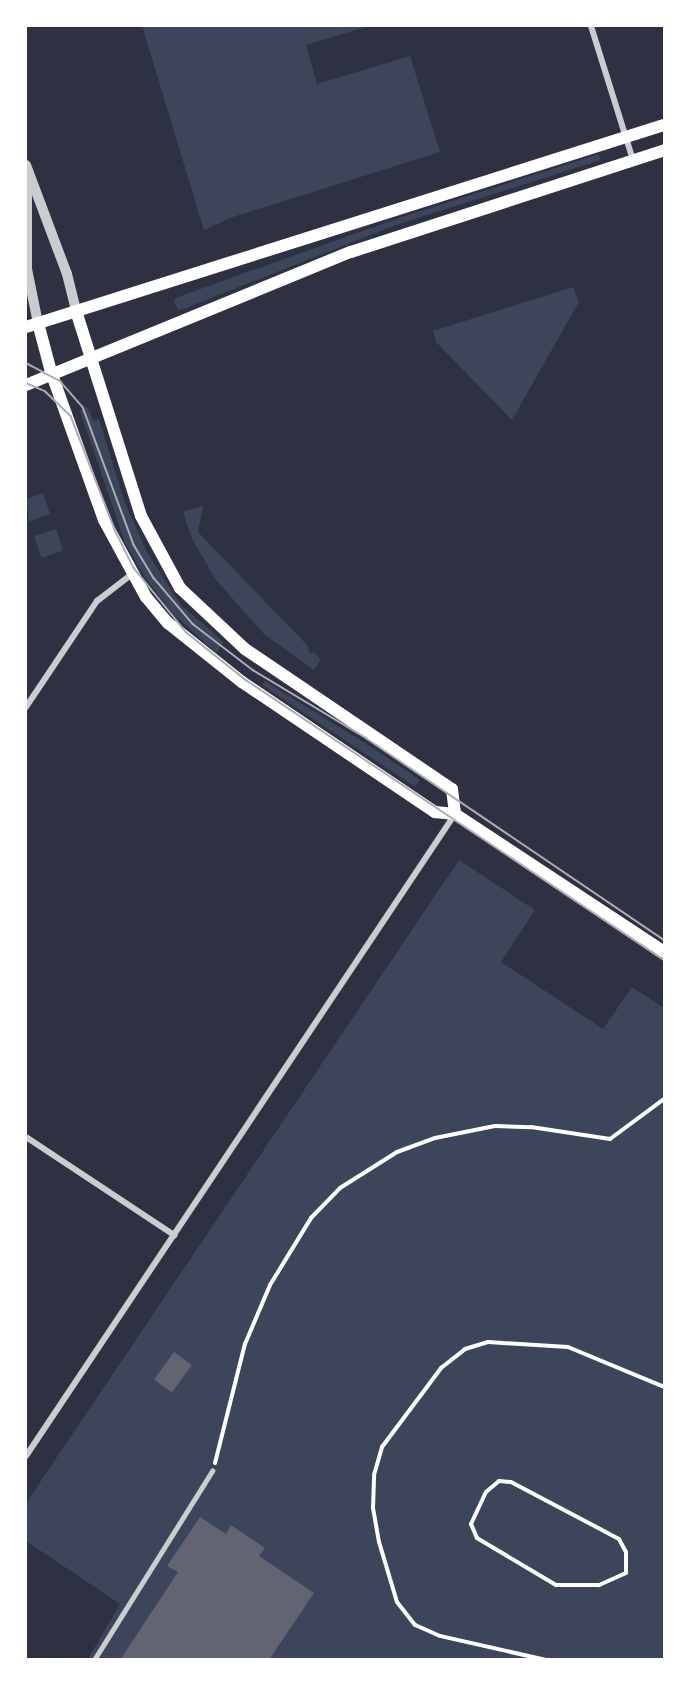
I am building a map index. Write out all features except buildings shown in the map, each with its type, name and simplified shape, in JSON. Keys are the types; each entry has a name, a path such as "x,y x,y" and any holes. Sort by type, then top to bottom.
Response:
{"main road":[{"path":"26,327 664,125"},
{"path":"26,385 51,372 390,238 664,150"},
{"path":"76,311 141,516 157,551 188,599 245,649 452,789 455,814"},
{"path":"38,323 51,372 104,520 132,574 168,623 242,682 435,812 455,814 664,952"}],"street":[{"path":"591,26 633,160"},
{"path":"26,169 67,274 76,311"},
{"path":"26,169 27,269 38,323"},
{"path":"26,707 97,601 132,574"},
{"path":"26,1456 455,814"},
{"path":"26,1137 174,1235"}],"lane":[{"path":"94,1659 212,1471"}],"path":[{"path":"219,1447 245,1344 270,1285 311,1218 340,1188 397,1152 435,1138 495,1126 531,1127 610,1139 664,1099"},
{"path":"546,1659 440,1636 415,1624 409,1617 398,1602 386,1573 373,1508 374,1475 382,1447 441,1368 465,1349 488,1342 568,1347 664,1387"},
{"path":"511,1482 619,1539 629,1562 626,1573 599,1585 556,1586 501,1554 473,1535 471,1524 492,1484 511,1482"}],"shaded area":[{"path":"142,26 369,26 306,45 317,84 410,56 440,152 230,218 204,230"},
{"path":"599,154 601,160 396,225 178,311 174,300 399,218"},
{"path":"573,287 579,302 512,420 436,342 433,331"},
{"path":"87,407 94,421 99,419 125,503 147,552 181,605 224,642 216,653 172,613 144,576 125,543 80,411"},
{"path":"43,493 50,514 29,522 26,499"},
{"path":"203,506 198,532 308,646 310,654 313,652 321,659 314,670 264,634 216,580 192,539 183,512"},
{"path":"56,529 63,551 41,558 34,536"},
{"path":"265,681 420,780 415,787 262,685"},
{"path":"459,860 535,910 501,962 603,1029 632,987 664,1008 664,1659 88,1659 120,1604 26,1541 26,1503"}],"tram line":[{"path":"26,363 61,382 83,407 134,545 154,578 193,624 253,670 366,738 664,940"},
{"path":"26,383 45,391 71,416 116,532 134,568 186,632 246,680 664,960"}]}
